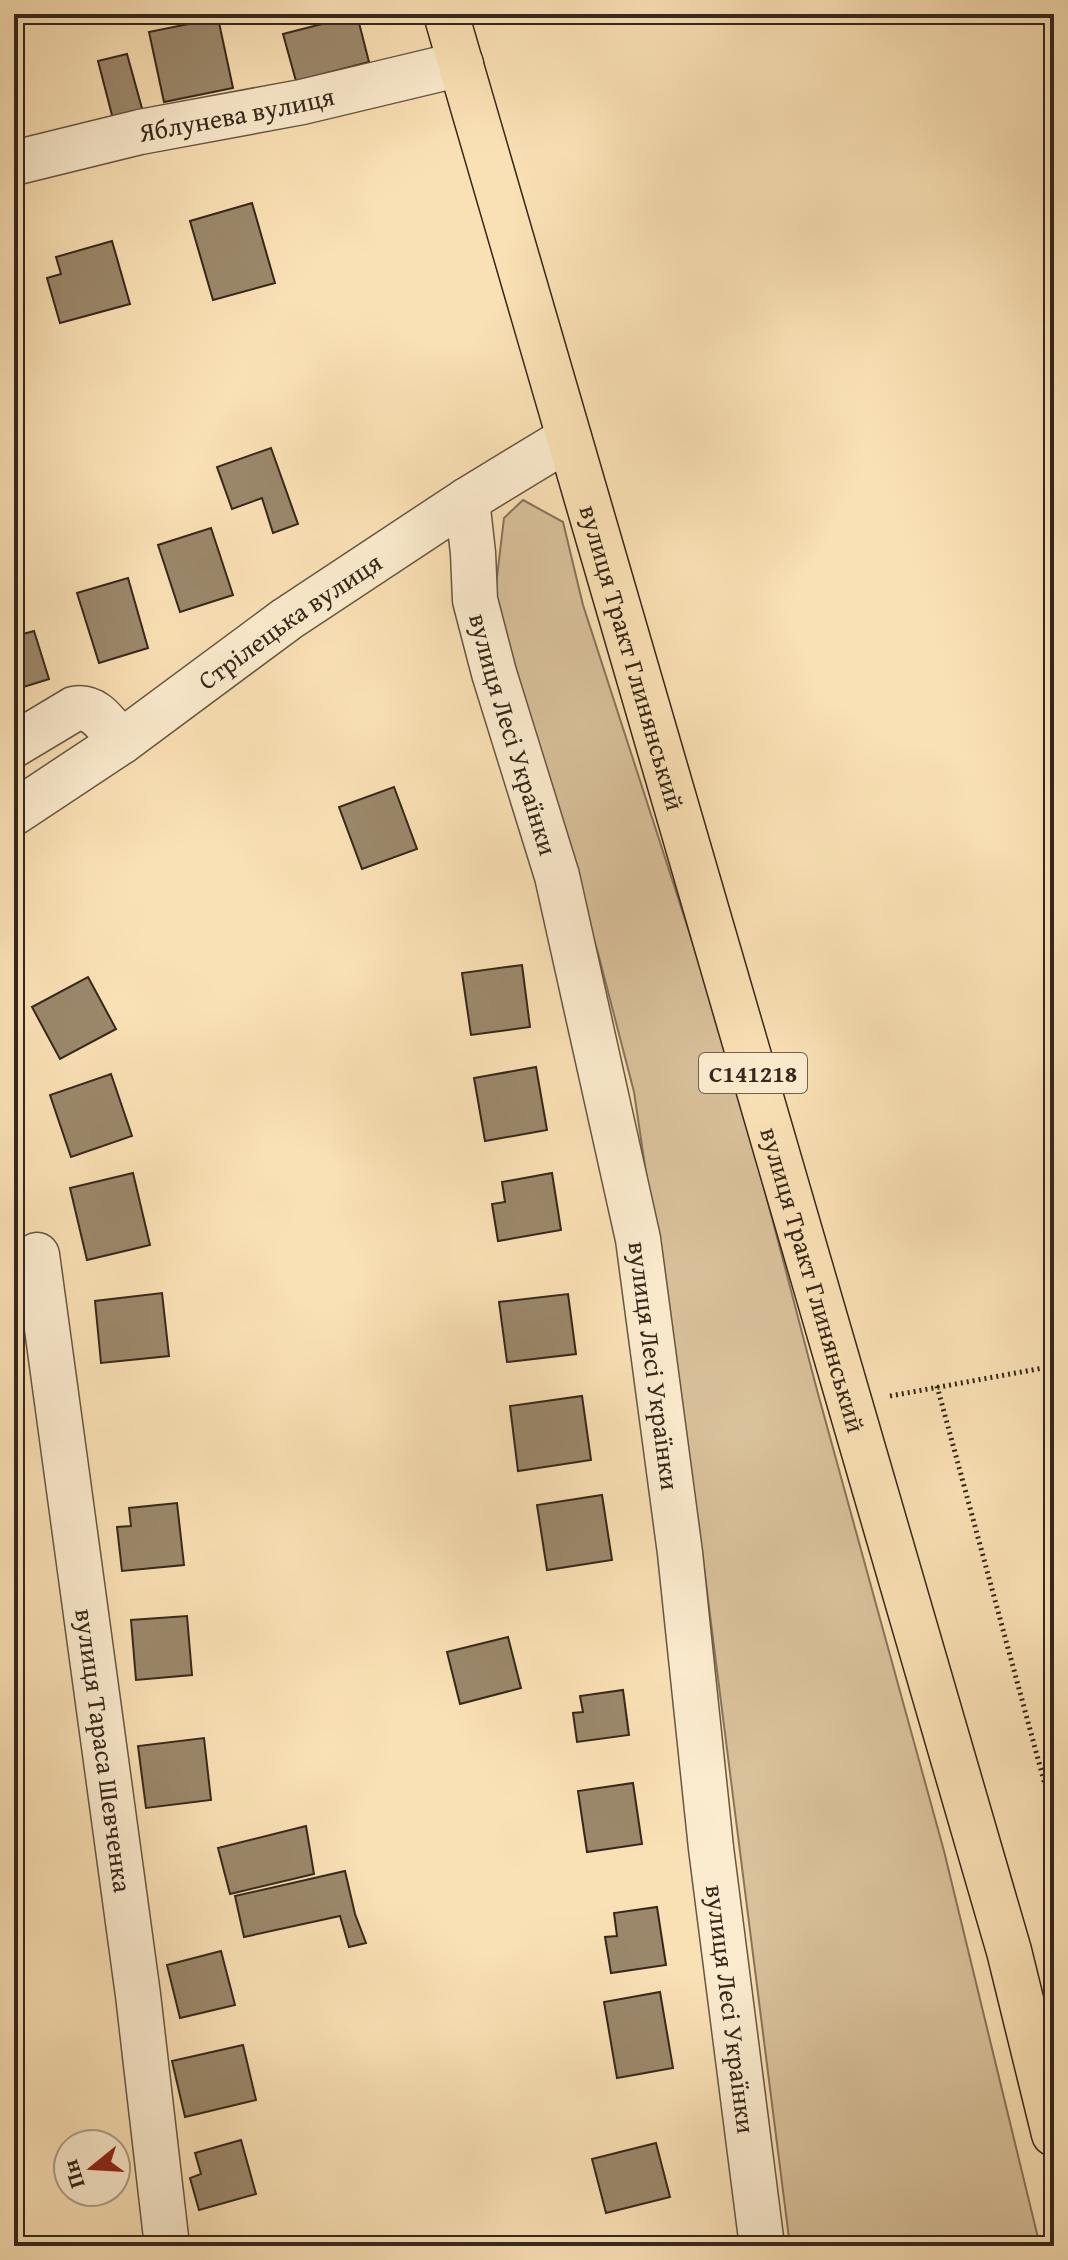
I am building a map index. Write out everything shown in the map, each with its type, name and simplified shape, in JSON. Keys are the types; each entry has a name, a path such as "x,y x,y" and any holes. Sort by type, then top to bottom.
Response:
{"main road":[{"name":"вулиця Тракт Глинянський","path":"446,14 1009,1951 1054,2134"}],"street":[{"name":"Яблунева вулиця","path":"14,163 140,132 302,102 461,64"},
{"name":"Стрілецька вулиця","path":"14,813 121,742 287,619 467,500 569,438"},
{"name":"вулиця Лесі Українки","path":"467,500 475,600 494,673 557,876 638,1239 680,1553 711,1848 762,2246"},
{"path":"14,745 82,707 90,708 99,716 121,742"},
{"name":"вулиця Тараса Шевченка","path":"37,1255 138,1995 167,2246"}],"path":[{"path":"849,1404 1054,1366"},
{"path":"937,1386 1054,1818"}],"shaded area":[{"path":"523,500 563,522 583,605 731,1061 817,1390 944,1851 1040,2246 790,2246 702,1552 634,1092 598,953 556,813 509,676 495,594 504,518"}],"building":[{"path":"357,15 369,62 296,81 283,34"},
{"path":"218,18 233,88 164,102 149,32"},
{"path":"127,54 143,112 113,119 98,61"},
{"path":"252,203 275,283 213,300 190,221"},
{"path":"112,241 130,304 60,323 47,278 61,274 56,257"},
{"path":"271,448 298,524 273,533 262,498 232,509 217,467"},
{"path":"211,528 233,595 180,612 158,545"},
{"path":"128,578 148,648 99,663 77,593"},
{"path":"18,616 23,634 34,631 49,679 14,690 14,618"},
{"path":"394,787 417,849 362,869 339,807"},
{"path":"522,965 530,1027 471,1035 462,973"},
{"path":"88,977 116,1029 60,1059 32,1007"},
{"path":"536,1067 547,1130 485,1141 474,1078"},
{"path":"111,1074 132,1136 71,1157 50,1095"},
{"path":"133,1173 150,1245 87,1260 70,1188"},
{"path":"552,1173 561,1230 498,1241 492,1204 505,1202 502,1182"},
{"path":"162,1293 169,1356 101,1363 95,1301"},
{"path":"568,1294 576,1354 507,1362 499,1302"},
{"path":"582,1396 591,1460 518,1471 510,1406"},
{"path":"602,1495 612,1560 547,1570 537,1505"},
{"path":"177,1503 184,1565 122,1571 117,1527 131,1526 129,1508"},
{"path":"187,1616 192,1675 136,1680 131,1620"},
{"path":"508,1637 521,1688 460,1704 447,1652"},
{"path":"623,1690 629,1735 577,1742 573,1713 583,1712 580,1696"},
{"path":"204,1738 211,1800 146,1808 138,1746"},
{"path":"633,1783 642,1844 587,1852 578,1791"},
{"path":"306,1826 314,1874 230,1894 218,1848"},
{"path":"345,1871 355,1914 366,1943 349,1947 340,1916 244,1937 235,1896"},
{"path":"657,1907 666,1965 611,1973 605,1937 617,1936 614,1913"},
{"path":"221,1951 235,2005 180,2018 167,1965"},
{"path":"660,1992 673,2068 617,2078 604,2002"},
{"path":"243,2045 256,2100 185,2117 172,2061"},
{"path":"241,2140 256,2194 199,2210 190,2178 201,2174 195,2153"},
{"path":"656,2143 670,2197 606,2213 592,2159"}]}
